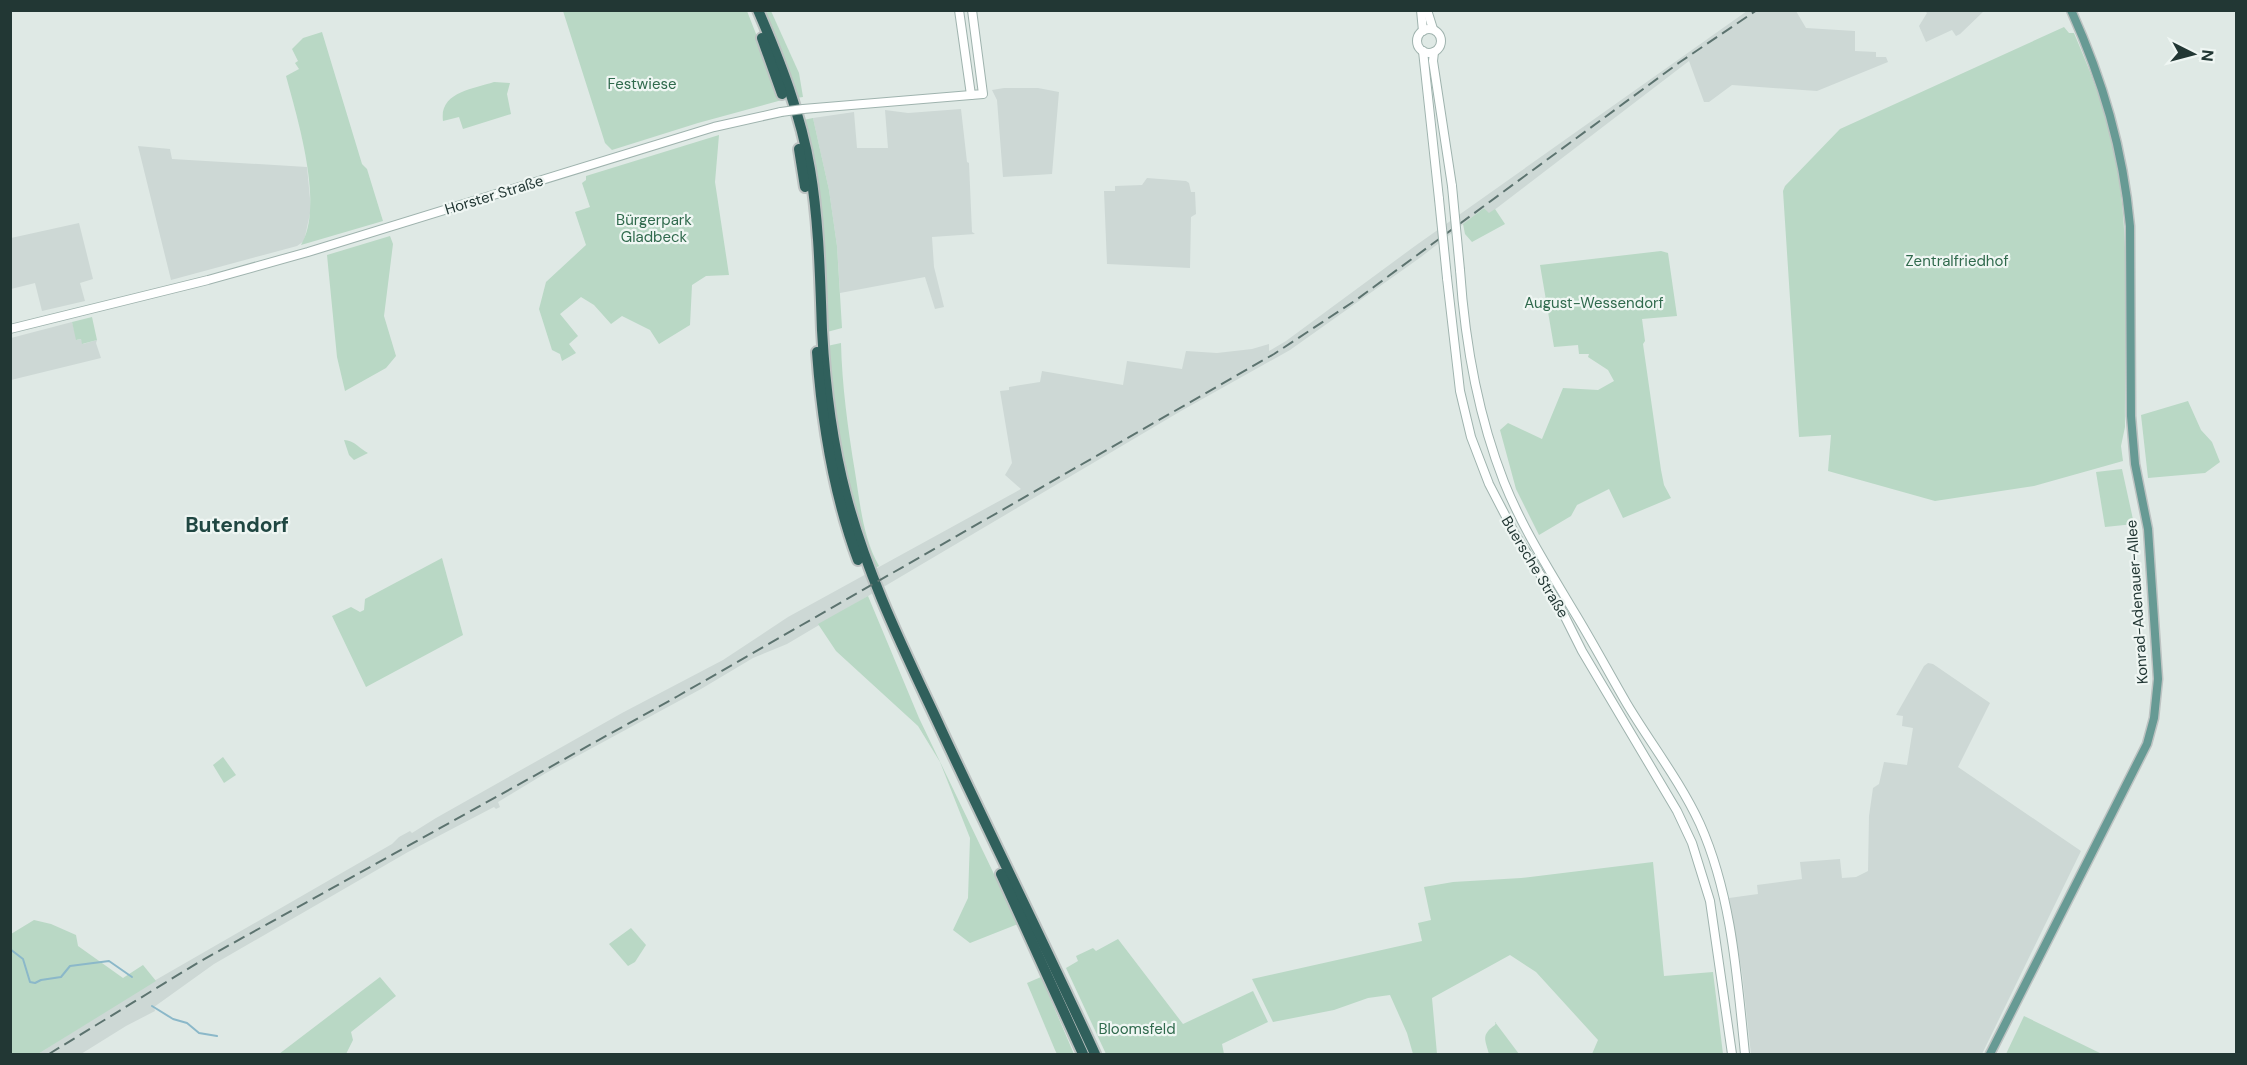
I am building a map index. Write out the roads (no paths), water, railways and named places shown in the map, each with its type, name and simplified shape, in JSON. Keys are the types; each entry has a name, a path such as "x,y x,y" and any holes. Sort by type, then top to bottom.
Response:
{"highway":[{"path":"750,10 774,69 798,148 808,208 818,375 826,436 838,496 851,537 866,579 899,656 1083,1054"},
{"path":"758,10 781,68 808,160 816,220 822,332 829,405 846,495 864,554 909,662 1095,1054"}],"main road":[{"path":"959,10 971,96"},
{"name":"Horster Straße","path":"10,329 246,270 714,127 803,109 983,94 972,10"},
{"path":"1421,10 1423,31 1418,42 1423,51 1434,52 1441,42 1439,33 1433,29 1427,10"},
{"name":"Konrad-Adenauer-Allee","path":"1990,1054 2147,744 2154,718 2158,679 2148,530 2135,464 2131,416 2130,226 2127,198 2120,152 2107,102 2071,10"},
{"path":"1423,31 1433,29"},
{"name":"Buersche Straße","path":"1423,51 1460,391 1471,437 1489,484 1515,534 1558,603 1582,651 1677,811 1692,843 1710,901 1732,1054"},
{"name":"Buersche Straße","path":"1434,52 1433,61 1452,186 1466,336 1475,390 1493,450 1513,503 1535,547 1646,735 1676,779 1700,825 1714,861 1728,923 1745,1054"}],"waterway":[{"path":"10,949 23,959 30,982 61,977 70,966 109,961 132,977"},
{"path":"152,1006 173,1019 187,1023 199,1033 217,1036"}],"railway":[{"path":"49,1054 199,962 678,696 1274,354 1356,300 1680,62 1757,10"}],"district":[{"name":"Butendorf","path":"237,525"}],"park label":[{"name":"Festwiese","path":"642,84"},
{"name":"Bürgerpark Gladbeck","path":"654,228"},
{"name":"Zentralfriedhof","path":"1957,261"},
{"name":"August-Wessendorf","path":"1594,303"},
{"name":"Bloomsfeld","path":"1137,1029"}]}
